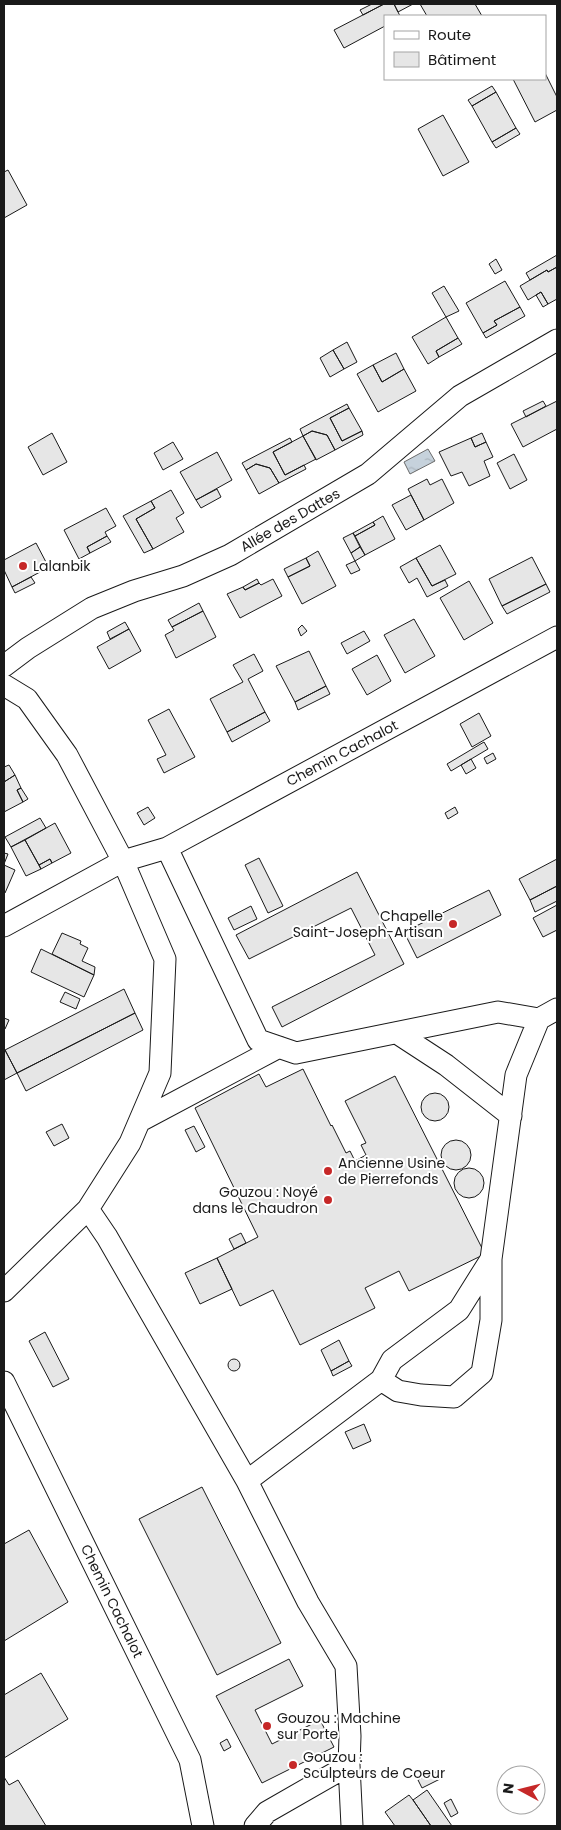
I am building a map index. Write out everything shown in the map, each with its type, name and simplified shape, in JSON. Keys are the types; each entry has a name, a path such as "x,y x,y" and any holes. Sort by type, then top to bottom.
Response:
{"street":[{"name":"Allée des Dattes","path":"4,666 28,648 92,608 134,591 183,576 230,556 368,474 460,396 557,340"},
{"name":"Chemin Cachalot","path":"4,926 123,862 168,848 557,637"},
{"path":"4,685 27,699 67,755 123,862 165,960 160,1073 130,1143 88,1209 4,1291"},
{"path":"168,848 258,1040 296,1054 498,1012 548,1014 516,1075 491,1259 491,1320 482,1373 454,1397 421,1395 398,1391 381,1380"},
{"path":"397,1033 446,1065 510,1116"},
{"path":"140,1121 279,1047"},
{"path":"88,1209 107,1237 247,1481 308,1602 346,1666 352,1826"},
{"path":"247,1481 381,1380 392,1360 460,1310 491,1259"},
{"name":"Chemin Cachalot","path":"4,1382 190,1760 203,1826"},
{"path":"255,1826 266,1812 349,1765"}],"water":[{"path":"428,449 435,461 410,474 404,462"}],"building":[{"path":"372,4 384,4 363,15 360,10"},
{"path":"384,4 394,4 400,15 384,15 384,27 344,48 334,30"},
{"path":"394,4 413,4 398,12"},
{"path":"420,4 475,4 481,15 426,15"},
{"path":"546,75 557,97 557,110 535,122 514,80 546,80"},
{"path":"492,86 496,92 472,106 468,100"},
{"path":"496,92 516,128 492,142 472,106"},
{"path":"443,115 469,162 443,176 418,129"},
{"path":"516,128 520,134 496,148 492,142"},
{"path":"8,170 27,205 4,218 4,172"},
{"path":"557,255 557,267 548,272 547,270 530,280 526,273"},
{"path":"496,259 502,270 495,274 489,264"},
{"path":"557,267 557,299 548,304 541,292 528,300 520,286 547,270 548,272"},
{"path":"505,281 520,307 494,321 497,325 483,333 466,303"},
{"path":"444,286 459,311 446,317 432,293"},
{"path":"541,292 548,304 543,307 536,295"},
{"path":"520,307 525,316 486,338 483,333 497,325 494,321"},
{"path":"446,317 458,338 436,351 439,357 428,364 412,337"},
{"path":"458,338 462,344 439,357 436,351"},
{"path":"347,342 357,362 344,369 333,350"},
{"path":"333,350 344,369 330,377 320,358"},
{"path":"396,353 404,369 382,382 373,365"},
{"path":"373,365 382,382 404,369 416,391 378,412 357,374"},
{"path":"543,401 546,406 526,417 523,411"},
{"path":"557,401 557,429 523,447 511,424"},
{"path":"347,404 349,408 330,418 342,441 362,431 363,435 335,450 327,435 312,431 303,436 300,429"},
{"path":"349,408 362,431 342,441 330,418"},
{"path":"312,431 327,435 335,450 316,460 303,436"},
{"path":"52,433 67,462 43,475 28,447"},
{"path":"482,433 486,442 475,447 471,438"},
{"path":"303,436 316,459 285,475 273,452"},
{"path":"290,438 292,442 273,452 285,475 304,465 306,469 279,483 270,468 256,464 246,470 242,463"},
{"path":"471,438 475,447 486,442 493,457 484,461 490,476 469,486 462,472 451,476 439,452"},
{"path":"173,442 183,459 163,470 154,453"},
{"path":"217,452 232,480 196,500 180,472"},
{"path":"514,454 527,480 510,489 497,463"},
{"path":"256,464 270,468 279,483 259,494 246,470"},
{"path":"427,479 430,485 442,479 454,503 424,520 408,489"},
{"path":"217,489 221,497 201,508 196,500"},
{"path":"171,490 184,513 176,518 184,532 153,549 136,519 155,508 151,501"},
{"path":"411,495 424,520 406,530 392,505"},
{"path":"151,501 155,508 136,519 153,549 144,553 123,516"},
{"path":"106,508 116,526 105,532 107,536 87,547 90,553 79,559 64,530"},
{"path":"383,516 395,539 365,555 355,536 375,525 373,522"},
{"path":"373,522 375,525 355,536 353,533"},
{"path":"353,533 360,547 351,553 343,538"},
{"path":"107,536 111,542 90,553 87,547"},
{"name":"Lalanbik","path":"36,543 47,564 38,568 40,572 12,587 4,570 4,560"},
{"path":"440,545 456,574 432,586 416,558"},
{"path":"360,547 365,555 355,561 351,553"},
{"path":"318,551 336,586 302,604 288,577 310,566 306,558"},
{"path":"532,557 546,584 502,606 489,579"},
{"path":"306,558 310,566 288,577 284,569"},
{"path":"416,558 432,586 445,580 448,586 427,597 417,578 409,583 400,567"},
{"path":"355,561 360,570 351,574 346,565"},
{"path":"31,577 35,583 15,593 12,587"},
{"path":"257,579 259,583 245,590 243,587"},
{"path":"273,579 282,596 240,618 227,594 243,587 245,590 259,583 261,585"},
{"path":"469,581 493,623 464,640 440,598"},
{"path":"546,584 550,592 507,614 502,606"},
{"path":"199,603 203,611 172,627 168,620"},
{"path":"203,611 216,637 176,658 165,635 174,630 172,627"},
{"path":"414,619 435,656 405,673 384,635"},
{"path":"125,622 129,629 110,639 107,632"},
{"path":"302,625 307,631 301,636 298,629"},
{"path":"129,629 141,651 109,669 97,647"},
{"path":"364,631 370,641 347,654 341,643"},
{"path":"309,651 326,686 295,702 276,666"},
{"path":"254,654 263,671 248,679 265,712 227,732 210,699 243,682 233,665"},
{"path":"377,655 391,681 367,695 352,669"},
{"path":"326,686 330,694 298,710 295,702"},
{"path":"169,709 195,757 164,773 157,759 166,755 148,720"},
{"path":"265,712 270,721 232,742 227,732"},
{"path":"479,713 491,736 472,747 460,724"},
{"path":"484,742 488,749 451,771 447,764"},
{"path":"493,753 496,759 487,764 484,758"},
{"path":"471,759 476,768 466,774 461,765"},
{"path":"9,765 15,775 4,782 4,767"},
{"path":"15,775 21,788 17,790 23,802 4,812 4,782"},
{"path":"21,788 28,799 23,802 17,790"},
{"path":"148,807 155,818 144,825 137,813"},
{"path":"455,807 458,813 448,819 445,813"},
{"path":"40,818 46,828 11,847 5,837"},
{"path":"55,823 71,853 52,863 50,859 39,865 25,840"},
{"path":"25,840 41,869 26,876 11,847"},
{"path":"4,853 8,854 4,864"},
{"path":"259,858 283,906 268,913 245,865"},
{"path":"50,859 52,863 41,869 39,865"},
{"path":"557,859 557,886 530,900 519,879"},
{"path":"4,865 15,870 5,893 4,892"},
{"path":"357,872 404,964 282,1027 272,1007 375,955 351,908 249,959 236,935"},
{"path":"557,886 557,901 535,912 530,900"},
{"name":"Chapelle Saint-Joseph-Artisan","path":"489,890 501,915 417,958 404,932"},
{"path":"557,905 557,930 543,937 533,918"},
{"path":"251,906 257,919 234,930 228,918"},
{"path":"62,933 81,941 80,944 88,948 82,961 95,967 94,975 52,954"},
{"path":"41,949 94,975 84,997 31,972"},
{"path":"124,989 135,1013 17,1073 5,1050"},
{"path":"65,992 80,999 76,1009 60,1002"},
{"path":"135,1013 143,1030 26,1091 17,1073"},
{"path":"4,1018 9,1020 5,1029 4,1028"},
{"path":"4,1051 17,1073 4,1080"},
{"path":"303,1069 346,1153 350,1151 355,1161 366,1155 361,1145 366,1143 345,1101 395,1076 485,1254 409,1291 399,1271 365,1288 375,1308 300,1345 273,1290 240,1306 217,1258 258,1237 195,1108 259,1074 266,1087"},
{"path":"435,1093 445,1097 449,1107 445,1117 435,1121 425,1117 421,1107 425,1097"},
{"path":"62,1124 69,1138 54,1146 46,1132"},
{"path":"194,1126 205,1147 196,1152 185,1130"},
{"path":"456,1140 462,1141 470,1149 470,1161 462,1169 456,1170 450,1169 442,1161 441,1155 442,1149 450,1141"},
{"path":"469,1168 480,1172 484,1183 480,1194 469,1198 458,1194 454,1183 458,1172"},
{"path":"241,1233 246,1243 234,1249 229,1239"},
{"path":"217,1258 232,1289 200,1304 185,1273"},
{"path":"45,1332 69,1379 53,1387 29,1341"},
{"path":"339,1340 349,1361 331,1371 321,1350"},
{"path":"232,1359 236,1359 240,1365 236,1371 232,1371 228,1367 228,1363"},
{"path":"349,1361 352,1366 333,1376 331,1371"},
{"path":"364,1424 371,1441 353,1449 345,1432"},
{"path":"202,1487 281,1643 217,1675 139,1519"},
{"path":"29,1530 68,1602 4,1641 4,1544"},
{"path":"289,1659 303,1686 255,1710 272,1744 320,1720 334,1747 262,1783 216,1696"},
{"path":"41,1673 68,1719 4,1758 4,1695"},
{"path":"227,1739 231,1747 224,1751 220,1743"},
{"path":"434,1770 440,1779 422,1788 418,1780"},
{"path":"4,1777 9,1785 18,1780 46,1826 4,1826"},
{"path":"427,1790 452,1826 431,1826 413,1800"},
{"path":"409,1795 431,1826 395,1826 385,1812"},
{"path":"451,1799 458,1813 451,1817 444,1803"}],"place":[{"name":"Lalanbik","path":"23,566"},
{"name":"Chapelle Saint-Joseph-Artisan","path":"453,924"},
{"name":"Ancienne Usine de Pierrefonds","path":"328,1171"},
{"name":"Gouzou : Noyé dans le Chaudron","path":"328,1200"},
{"name":"Gouzou : Machine sur Porte","path":"267,1726"},
{"name":"Gouzou : Sculpteurs de Coeur","path":"293,1765"}]}
